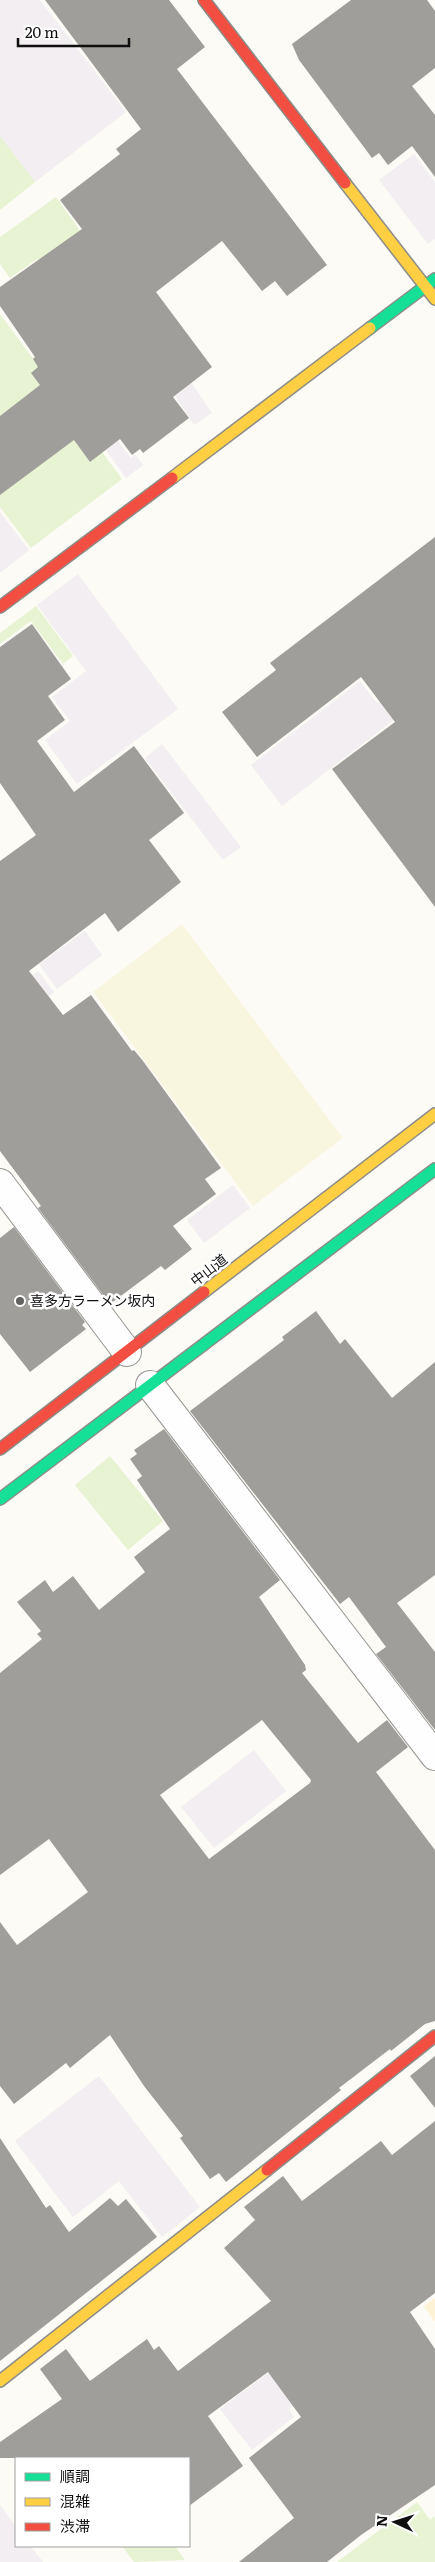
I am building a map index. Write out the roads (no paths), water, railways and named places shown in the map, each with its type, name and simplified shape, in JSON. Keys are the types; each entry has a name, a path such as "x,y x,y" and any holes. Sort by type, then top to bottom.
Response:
{"main road":[{"path":"204,0 435,299"},
{"path":"0,607 435,279"},
{"name":"中山道","path":"0,1449 435,1114"},
{"path":"0,1499 435,1169"},
{"path":"0,2381 435,2036"}],"street":[{"path":"0,1183 127,1352"},
{"path":"150,1385 435,1756"}],"place":[{"name":"喜多方ラーメン坂内","path":"20,1301"}]}
